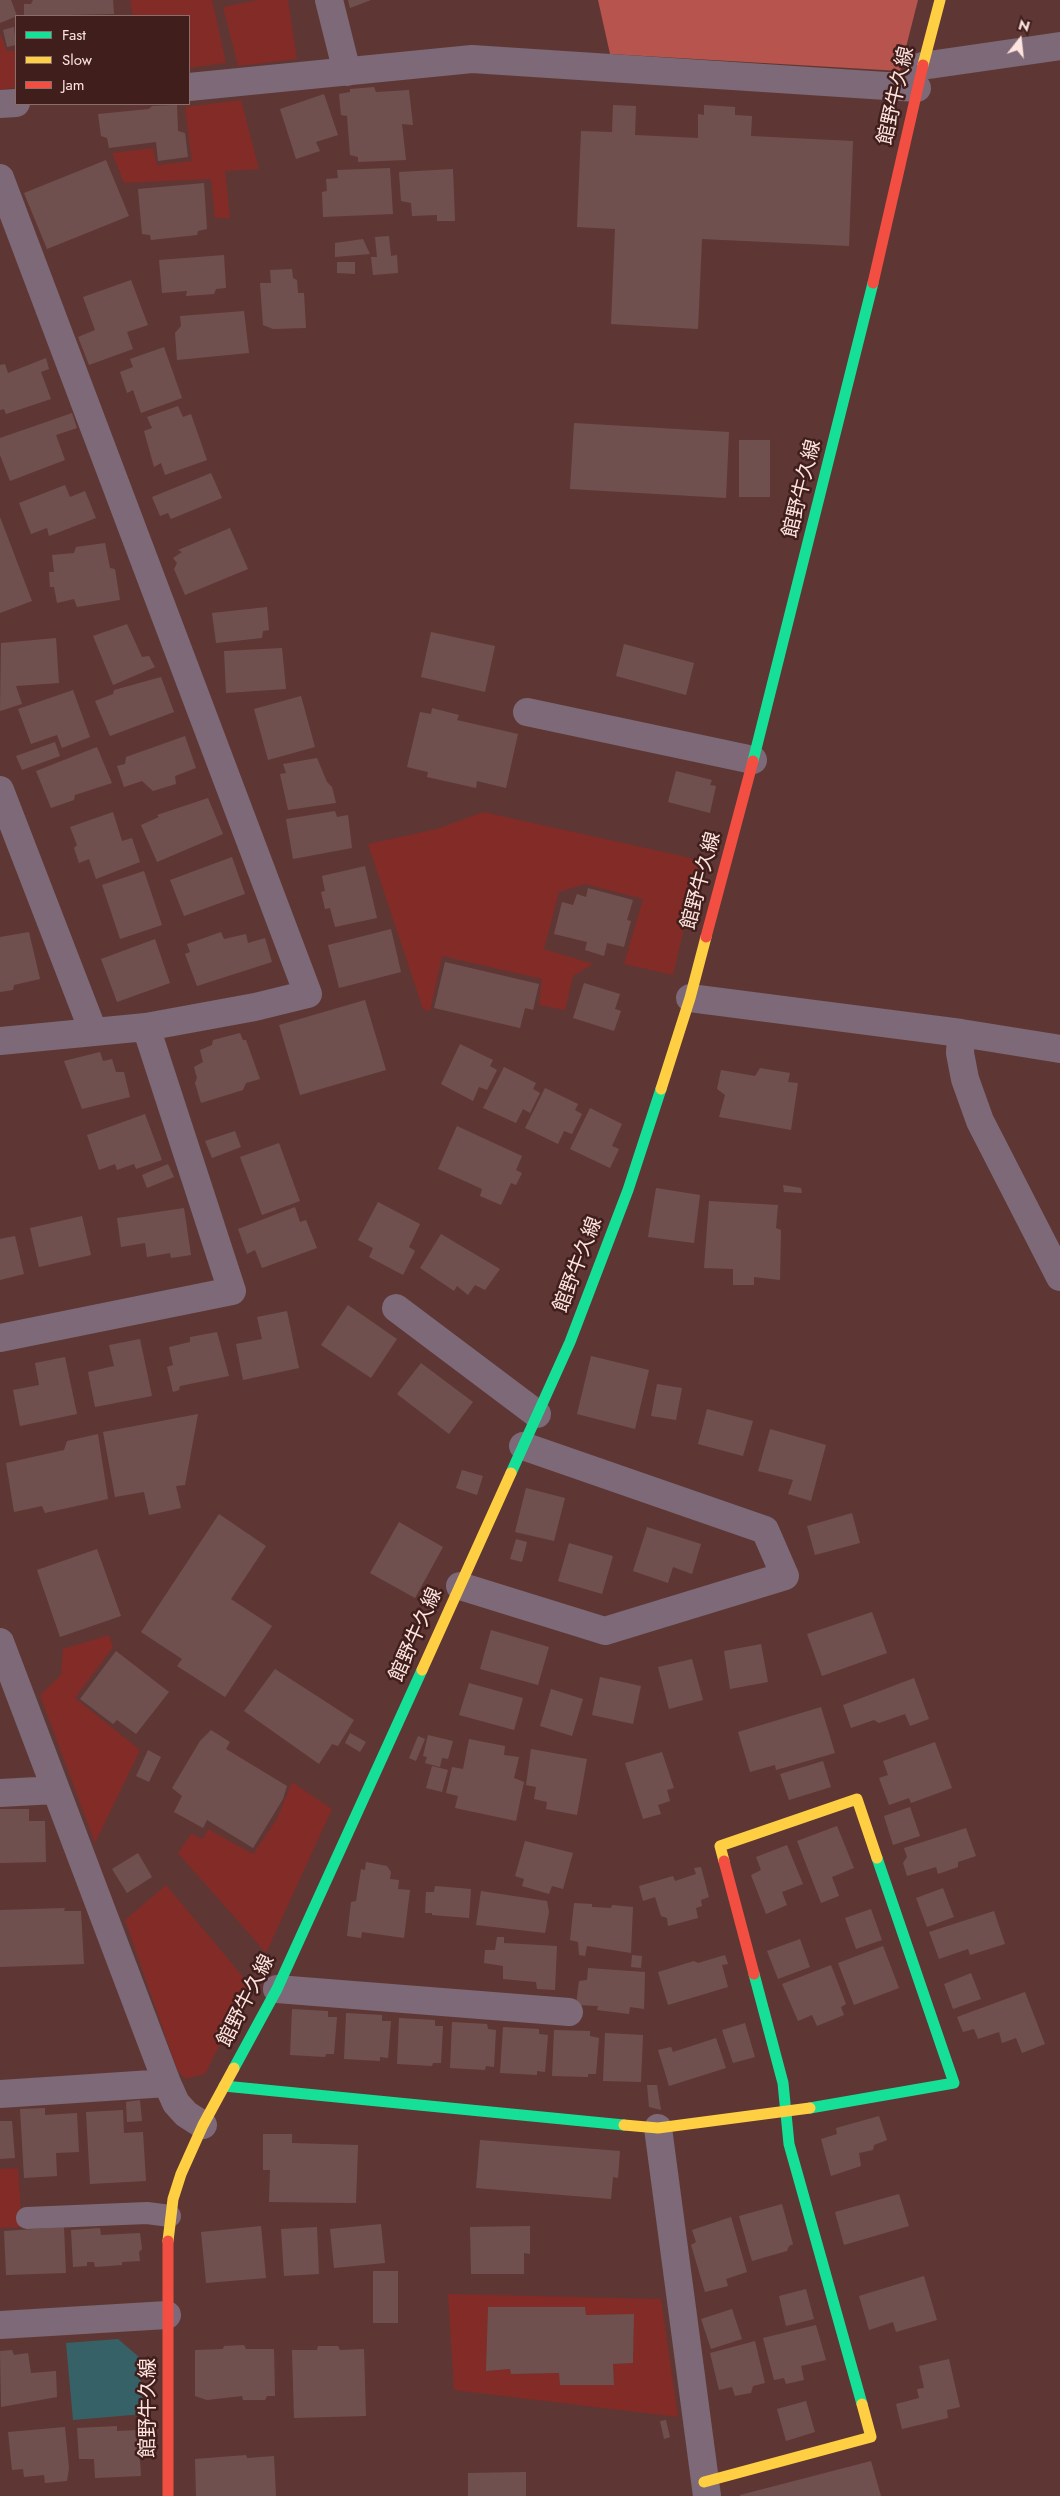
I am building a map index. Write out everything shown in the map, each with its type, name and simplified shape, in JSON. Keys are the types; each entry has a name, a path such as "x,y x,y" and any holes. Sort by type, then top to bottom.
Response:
{"main road":[{"name":"館野牛久線","path":"168,2496 167,2250 170,2216 181,2174 203,2125 277,1989 570,1342 628,1190 690,998 754,760 878,264 920,77 940,0"},
{"path":"224,2086 658,2128 786,2112 954,2083 857,1799 720,1846 783,2083 786,2112 789,2144 871,2437 705,2489"}],"street":[{"path":"329,0 347,72"},
{"path":"190,87 472,59 920,77 1060,46"},
{"path":"0,104 15,103"},
{"path":"0,178 308,994 265,1005 146,1027 0,1041"},
{"path":"527,712 754,760"},
{"path":"0,790 93,1031"},
{"path":"690,998 961,1033 1060,1049"},
{"path":"0,1338 232,1291 146,1027"},
{"path":"961,1033 960,1053 965,1078 980,1121 1060,1277"},
{"path":"396,1308 537,1414"},
{"path":"460,1586 604,1631 785,1576 766,1530 523,1446"},
{"path":"0,1642 167,2083 176,2103 186,2114 203,2125"},
{"path":"0,1793 55,1790"},
{"path":"277,1989 569,2012"},
{"path":"0,2094 167,2083"},
{"path":"658,2128 705,2489"},
{"path":"0,2325 167,2315"}],"lane":[{"path":"27,2218 146,2213 170,2216"}],"shaded area":[{"path":"130,0 212,0 226,63 190,68 190,15 133,15"},
{"path":"258,0 288,0 297,59 238,66 223,7"},
{"path":"598,0 918,0 900,71 610,54"},
{"path":"0,33 7,51 15,51 15,87 0,90"},
{"path":"241,100 259,169 225,171 230,218 215,218 211,179 124,183 112,153 153,148 157,165 192,161 185,107"},
{"path":"483,812 700,860 673,975 624,964 643,899 585,884 559,892 544,949 593,964 573,976 565,1010 539,1005 542,979 442,956 430,1011 423,1009 368,844 437,829"},
{"path":"109,1635 113,1647 75,1698 140,1750 95,1843 40,1695 61,1675 63,1649"},
{"path":"292,1782 332,1809 266,1953 178,1853 191,1834 203,1839 208,1829 253,1854 277,1819"},
{"path":"166,1885 250,1985 205,2074 185,2079 177,2069 125,1920"},
{"path":"18,2168 22,2227 0,2228 0,2169"},
{"path":"448,2294 661,2299 678,2417 454,2390","holes":["488,2307 585,2307 586,2315 634,2314 633,2363 613,2364 614,2385 560,2385 559,2373 511,2374 510,2369 487,2371"]}],"water":[{"path":"118,2339 139,2357 144,2414 73,2420 66,2343"}],"building":[{"path":"0,0 11,0 17,15 0,23"},
{"path":"33,0 113,0 114,14 24,15 24,4 31,4"},
{"path":"348,0 371,0 350,8"},
{"path":"14,27 15,45 7,47 3,30"},
{"path":"374,87 376,92 409,90 413,125 402,124 406,160 358,162 358,157 350,155 347,116 341,115 339,94 350,92 350,89"},
{"path":"324,94 338,135 316,142 320,151 296,159 280,109"},
{"path":"177,105 178,131 185,133 188,157 158,161 156,142 109,148 107,138 101,136 98,114 149,109 152,106"},
{"path":"613,105 636,106 635,135 698,138 698,114 704,115 704,105 735,107 735,115 752,116 751,136 853,141 849,246 702,239 698,329 611,324 615,229 577,227 581,131 612,132"},
{"path":"106,160 129,216 47,249 24,193"},
{"path":"390,168 393,214 323,217 322,192 327,191 326,179 338,178 337,170"},
{"path":"453,169 455,221 437,221 437,215 412,216 411,203 401,201 399,172"},
{"path":"204,183 207,229 198,231 197,235 151,240 150,235 142,234 138,189"},
{"path":"389,236 391,256 397,255 398,273 373,275 371,257 377,257 375,237"},
{"path":"363,239 370,254 335,257 335,243"},
{"path":"224,255 226,288 216,289 214,294 186,296 187,291 162,293 159,260"},
{"path":"337,262 355,262 355,274 337,273"},
{"path":"292,269 293,278 297,280 298,293 304,293 306,328 273,329 263,325 260,283 271,283 270,270"},
{"path":"131,280 148,325 127,332 133,349 89,365 78,337 95,330 83,297"},
{"path":"244,311 249,353 177,360 175,333 181,326 180,316"},
{"path":"164,347 182,398 141,413 133,390 127,393 120,372 133,367 130,359"},
{"path":"46,358 49,369 41,372 51,399 6,414 4,409 0,410 0,365 5,364 8,373"},
{"path":"178,406 183,417 191,414 207,460 165,475 161,463 154,467 144,431 152,428 147,417"},
{"path":"72,413 77,428 56,435 65,460 10,481 0,455 0,438"},
{"path":"574,423 729,432 726,498 570,489"},
{"path":"739,440 770,440 770,497 739,497"},
{"path":"211,473 222,498 171,519 168,513 160,516 152,497"},
{"path":"65,485 70,497 85,491 96,518 49,536 47,528 31,534 19,503"},
{"path":"0,517 32,601 0,613"},
{"path":"230,528 248,569 185,595 174,569 177,563 173,558 182,552 178,550"},
{"path":"105,543 110,568 115,569 120,600 77,607 74,599 57,603 54,587 50,587 49,572 54,572 52,555 74,553 76,547"},
{"path":"267,607 269,630 263,631 262,638 216,643 212,613"},
{"path":"127,624 142,657 149,656 155,667 113,685 93,636"},
{"path":"431,632 495,646 485,692 421,677"},
{"path":"56,638 59,683 16,686 22,704 0,711 1,643"},
{"path":"624,644 694,663 686,695 616,676"},
{"path":"282,648 286,689 226,693 224,651"},
{"path":"161,677 174,712 110,736 95,701 113,694 114,690"},
{"path":"73,690 90,737 62,748 57,735 31,744 18,709"},
{"path":"301,696 315,747 268,760 254,709"},
{"path":"432,708 459,715 457,720 518,734 506,788 477,781 476,788 427,777 428,772 407,767 420,712 431,714"},
{"path":"185,736 196,768 175,776 176,784 153,791 142,781 124,787 117,766 125,764 126,757"},
{"path":"55,742 60,756 22,770 16,756"},
{"path":"97,747 112,783 75,795 74,800 51,808 36,771"},
{"path":"317,758 327,782 332,787 336,803 288,810 280,774 286,773 283,764"},
{"path":"676,771 712,780 710,785 716,786 710,813 668,802"},
{"path":"208,798 223,834 157,862 141,825 159,817 157,815"},
{"path":"335,811 337,817 348,815 352,848 293,859 286,819"},
{"path":"113,812 122,841 132,838 140,862 96,879 89,859 79,863 74,848 77,845 70,827"},
{"path":"232,857 245,894 184,916 170,880"},
{"path":"365,866 377,918 335,927 330,908 325,909 321,892 325,891 322,876"},
{"path":"144,871 162,925 120,939 102,885"},
{"path":"588,888 633,900 627,920 631,921 624,947 607,943 604,956 585,950 587,942 554,934 562,902 573,905 577,894 586,897"},
{"path":"391,929 401,972 339,988 328,945"},
{"path":"29,932 40,979 14,985 13,990 0,992 0,937"},
{"path":"221,932 224,939 246,934 248,943 265,938 272,962 197,986 185,954 190,952 187,944"},
{"path":"155,939 170,983 117,1002 101,959"},
{"path":"445,962 539,984 533,1010 525,1008 520,1028 434,1008"},
{"path":"584,983 620,994 615,1009 621,1011 614,1031 573,1018"},
{"path":"365,1000 386,1070 300,1095 279,1025"},
{"path":"240,1033 243,1040 246,1040 260,1079 246,1083 243,1090 201,1103 195,1083 197,1078 194,1067 203,1062 200,1050 212,1045 213,1040"},
{"path":"460,1044 493,1060 490,1066 497,1070 487,1090 479,1087 473,1101 441,1084"},
{"path":"100,1052 103,1061 112,1059 116,1072 124,1072 130,1097 82,1109 64,1061"},
{"path":"504,1067 536,1083 533,1089 540,1093 530,1113 523,1109 516,1123 483,1108"},
{"path":"760,1068 790,1073 788,1082 798,1083 791,1130 719,1117 725,1095 717,1089 721,1070 755,1076"},
{"path":"545,1088 578,1104 575,1110 582,1114 572,1134 564,1131 558,1144 525,1128"},
{"path":"590,1108 622,1124 612,1146 619,1149 610,1168 570,1149"},
{"path":"145,1114 162,1160 136,1169 134,1164 117,1170 115,1164 99,1170 87,1135"},
{"path":"457,1126 522,1156 516,1170 522,1173 516,1185 511,1183 501,1205 480,1196 482,1189 438,1169"},
{"path":"235,1131 241,1147 212,1158 205,1141"},
{"path":"279,1143 300,1201 262,1215 240,1157"},
{"path":"168,1164 174,1177 147,1188 142,1175"},
{"path":"783,1185 801,1188 802,1193 784,1192"},
{"path":"656,1188 700,1195 694,1243 648,1237"},
{"path":"709,1201 778,1205 776,1228 781,1230 780,1280 754,1277 754,1285 733,1285 733,1269 704,1268"},
{"path":"378,1202 420,1224 409,1247 415,1251 403,1275 369,1257 373,1248 358,1240"},
{"path":"295,1207 300,1222 306,1220 317,1248 262,1268 255,1250 247,1254 238,1229"},
{"path":"184,1208 191,1255 171,1258 170,1253 147,1257 145,1243 121,1247 117,1218"},
{"path":"82,1216 91,1255 39,1267 30,1228"},
{"path":"441,1234 500,1269 485,1290 475,1285 468,1295 457,1286 454,1291 420,1268"},
{"path":"15,1236 24,1274 0,1280 0,1239"},
{"path":"348,1305 397,1339 371,1378 321,1345"},
{"path":"287,1311 299,1368 243,1380 236,1344 262,1339 257,1317"},
{"path":"217,1332 229,1376 180,1386 179,1390 173,1392 167,1367 173,1365 169,1347 190,1342 190,1337"},
{"path":"140,1339 152,1396 95,1407 88,1372 114,1366 109,1345"},
{"path":"591,1356 649,1370 635,1429 577,1414"},
{"path":"65,1357 77,1414 20,1426 13,1390 39,1385 35,1363"},
{"path":"421,1363 473,1402 449,1434 397,1394"},
{"path":"657,1384 682,1388 676,1420 651,1416"},
{"path":"707,1409 753,1421 743,1456 698,1444"},
{"path":"198,1414 185,1485 176,1486 181,1508 149,1515 144,1492 115,1497 103,1432"},
{"path":"770,1429 826,1445 811,1501 788,1494 793,1480 758,1471"},
{"path":"98,1434 108,1499 45,1513 42,1506 14,1512 6,1463 64,1450 67,1441"},
{"path":"462,1470 483,1476 477,1495 456,1488"},
{"path":"526,1488 565,1498 554,1541 515,1532"},
{"path":"852,1513 860,1543 815,1555 807,1526"},
{"path":"219,1514 266,1546 231,1599 272,1626 225,1697 177,1666 182,1659 141,1632"},
{"path":"399,1522 443,1547 415,1598 370,1573"},
{"path":"647,1527 701,1544 692,1574 673,1567 668,1583 633,1571"},
{"path":"516,1539 527,1542 522,1562 510,1559"},
{"path":"569,1543 613,1556 602,1594 558,1581"},
{"path":"97,1549 121,1616 60,1637 37,1570"},
{"path":"872,1612 887,1653 822,1676 807,1634"},
{"path":"491,1630 549,1647 538,1685 480,1669"},
{"path":"761,1644 768,1682 730,1689 724,1651"},
{"path":"116,1651 169,1692 136,1734 117,1720 113,1724 80,1699"},
{"path":"692,1659 703,1700 669,1709 658,1667"},
{"path":"275,1669 354,1720 338,1746 332,1744 319,1764 244,1711"},
{"path":"600,1677 641,1686 633,1724 592,1715"},
{"path":"914,1678 929,1719 910,1726 905,1714 879,1723 874,1720 851,1728 843,1705"},
{"path":"469,1683 523,1698 514,1730 459,1715"},
{"path":"551,1689 583,1699 572,1736 540,1726"},
{"path":"821,1707 835,1753 776,1770 775,1765 750,1772 738,1732"},
{"path":"211,1730 230,1742 226,1749 287,1786 283,1799 253,1848 207,1820 203,1828 174,1812 182,1796 172,1788 200,1741"},
{"path":"350,1733 366,1742 360,1752 345,1743"},
{"path":"428,1735 453,1741 448,1759 442,1758 440,1767 425,1763 427,1757 423,1756"},
{"path":"418,1736 425,1739 416,1761 409,1758"},
{"path":"469,1739 505,1746 504,1755 519,1757 514,1778 524,1782 516,1821 455,1808 458,1796 446,1793 452,1767 463,1769"},
{"path":"935,1742 952,1788 911,1803 909,1798 889,1805 879,1778 888,1775 883,1761"},
{"path":"531,1749 587,1759 577,1815 546,1809 547,1802 534,1799 536,1787 526,1785"},
{"path":"148,1750 161,1757 149,1782 136,1776"},
{"path":"662,1752 674,1788 667,1790 670,1801 658,1805 661,1814 643,1819 625,1763"},
{"path":"823,1761 831,1787 789,1800 780,1774"},
{"path":"432,1766 448,1770 442,1792 426,1788"},
{"path":"910,1807 920,1836 893,1845 884,1816"},
{"path":"0,1809 29,1809 29,1821 45,1821 46,1862 0,1863"},
{"path":"837,1826 854,1868 832,1877 839,1896 821,1903 797,1841"},
{"path":"966,1828 976,1856 958,1862 958,1867 938,1874 936,1867 907,1876 903,1863 907,1857 904,1848"},
{"path":"525,1841 573,1853 563,1889 552,1886 549,1894 522,1886 524,1879 515,1876"},
{"path":"787,1845 803,1884 782,1892 787,1905 766,1914 751,1875 761,1870 756,1857"},
{"path":"138,1853 152,1877 127,1893 112,1869"},
{"path":"366,1862 387,1866 391,1872 390,1879 399,1880 398,1889 410,1890 404,1938 362,1932 361,1938 347,1936 351,1902 356,1901 361,1869 365,1870"},
{"path":"701,1867 709,1897 701,1900 702,1906 696,1908 698,1918 668,1926 667,1918 661,1916 655,1897 643,1901 639,1886 673,1876 675,1881 696,1874 694,1868"},
{"path":"435,1886 471,1889 469,1918 425,1913 426,1892 434,1892"},
{"path":"943,1888 954,1917 927,1927 916,1898"},
{"path":"481,1891 547,1901 549,1912 545,1933 476,1925"},
{"path":"574,1903 592,1904 592,1907 611,1908 612,1905 633,1907 631,1953 587,1946 585,1956 579,1955 578,1942 570,1940"},
{"path":"65,1908 64,1911 81,1911 84,1964 0,1967 0,1910"},
{"path":"871,1909 882,1940 856,1949 845,1918"},
{"path":"994,1911 1005,1944 970,1955 968,1949 939,1959 929,1932"},
{"path":"497,1937 504,1937 504,1943 557,1946 555,1990 537,1989 536,1982 503,1979 503,1966 484,1963 485,1950 495,1950"},
{"path":"800,1939 810,1967 778,1979 767,1951"},
{"path":"883,1946 899,1988 854,2005 838,1963"},
{"path":"632,1955 642,1956 641,1968 631,1967"},
{"path":"725,1955 728,1964 722,1965 728,1987 668,2005 658,1972 694,1961 698,1963"},
{"path":"831,1965 846,2004 841,2007 844,2015 817,2026 812,2015 798,2021 782,1984"},
{"path":"588,1968 645,1972 644,2009 630,2007 629,2014 597,2010 598,2006 576,2005 579,1981 587,1980"},
{"path":"971,1973 981,1999 953,2009 944,1984"},
{"path":"1025,1992 1045,2044 1022,2053 1016,2038 1002,2043 999,2032 978,2039 974,2029 963,2032 957,2017"},
{"path":"292,2009 328,2011 328,2017 337,2017 334,2054 326,2054 325,2057 290,2055"},
{"path":"346,2013 382,2015 382,2021 391,2021 388,2058 380,2057 380,2061 344,2059"},
{"path":"399,2018 435,2020 435,2026 443,2026 441,2063 433,2063 432,2066 397,2064"},
{"path":"452,2022 487,2024 488,2029 496,2030 494,2067 486,2066 485,2070 450,2068"},
{"path":"745,2023 755,2057 733,2063 722,2030"},
{"path":"503,2027 539,2029 539,2034 548,2035 545,2072 537,2071 537,2075 500,2073"},
{"path":"554,2030 590,2031 590,2036 599,2038 596,2074 588,2074 588,2077 552,2076"},
{"path":"605,2033 643,2035 641,2082 603,2081"},
{"path":"716,2038 726,2068 669,2086 658,2050 671,2047 673,2052"},
{"path":"647,2085 657,2085 661,2110 649,2107"},
{"path":"140,2100 142,2121 127,2122 126,2102"},
{"path":"45,2108 45,2115 77,2113 79,2152 56,2153 57,2176 24,2178 20,2109"},
{"path":"123,2110 124,2133 143,2132 146,2181 90,2184 86,2112"},
{"path":"879,2116 887,2140 874,2145 873,2150 859,2153 861,2166 831,2176 821,2139 837,2134 836,2128"},
{"path":"0,2121 12,2121 15,2158 0,2159"},
{"path":"263,2134 292,2134 292,2143 358,2145 356,2203 269,2202 270,2170 263,2170"},
{"path":"480,2140 620,2151 618,2178 613,2177 611,2199 476,2188"},
{"path":"899,2194 909,2226 844,2245 835,2212"},
{"path":"782,2204 793,2244 789,2246 787,2251 752,2261 739,2216"},
{"path":"731,2217 747,2272 726,2279 728,2286 705,2292 691,2245 696,2242 692,2230"},
{"path":"381,2224 385,2263 334,2268 330,2229"},
{"path":"261,2226 266,2278 206,2283 201,2232"},
{"path":"530,2226 530,2254 524,2253 524,2274 471,2274 470,2227"},
{"path":"64,2227 66,2273 6,2275 4,2231"},
{"path":"317,2227 319,2274 284,2276 281,2229"},
{"path":"100,2228 101,2235 140,2233 142,2249 139,2252 140,2261 122,2262 122,2265 95,2267 94,2262 87,2262 87,2266 73,2267 71,2230"},
{"path":"373,2271 398,2271 398,2323 373,2323"},
{"path":"924,2276 937,2320 896,2332 893,2322 869,2330 859,2296"},
{"path":"806,2289 814,2319 786,2326 779,2296"},
{"path":"488,2307 585,2307 586,2315 634,2314 633,2363 613,2364 614,2385 560,2385 559,2373 511,2374 510,2369 486,2371"},
{"path":"732,2309 742,2339 711,2349 701,2319"},
{"path":"816,2325 826,2360 801,2366 804,2380 786,2384 784,2378 774,2380 763,2338"},
{"path":"755,2341 765,2383 753,2386 751,2393 735,2396 732,2387 719,2390 710,2353"},
{"path":"244,2345 246,2349 274,2349 275,2396 267,2396 265,2400 243,2400 242,2396 207,2400 195,2396 195,2350 223,2349 224,2346"},
{"path":"318,2346 338,2346 340,2350 364,2349 366,2416 294,2418 292,2350 317,2350"},
{"path":"12,2350 14,2355 28,2353 31,2373 56,2371 57,2397 1,2407 0,2351"},
{"path":"949,2359 960,2407 947,2410 948,2418 902,2429 896,2404 919,2398 917,2389 924,2388 919,2366"},
{"path":"806,2401 815,2432 786,2441 777,2409"},
{"path":"666,2420 670,2437 664,2439 660,2421"},
{"path":"117,2426 117,2431 138,2430 141,2476 95,2478 94,2459 79,2459 77,2428"},
{"path":"65,2427 69,2468 67,2481 45,2483 44,2475 24,2477 23,2469 12,2470 8,2432"},
{"path":"246,2455 247,2458 274,2456 276,2496 196,2496 195,2459"},
{"path":"871,2461 881,2496 740,2496 740,2495"},
{"path":"526,2472 526,2496 468,2496 468,2473"}],"traffic: fast":[{"path":"753,761 873,283"},
{"path":"511,1473 570,1342 628,1190 661,1089"},
{"path":"234,2068 277,1989 422,1670"},
{"path":"810,2108 954,2083 877,1858"},
{"path":"754,1974 783,2083 789,2144 862,2404"},
{"path":"224,2086 624,2125"}],"traffic: slow":[{"path":"923,65 940,0"},
{"path":"661,1089 690,998 706,937"},
{"path":"422,1670 511,1473"},
{"path":"724,1861 720,1846 857,1799 877,1858"},
{"path":"168,2241 173,2199 181,2174 203,2125 234,2068"},
{"path":"624,2125 658,2128 810,2108"},
{"path":"704,2482 871,2437 862,2404"}],"traffic: jam":[{"path":"873,283 923,65"},
{"path":"706,937 753,761"},
{"path":"724,1861 754,1974"},
{"path":"168,2241 168,2496"}]}
